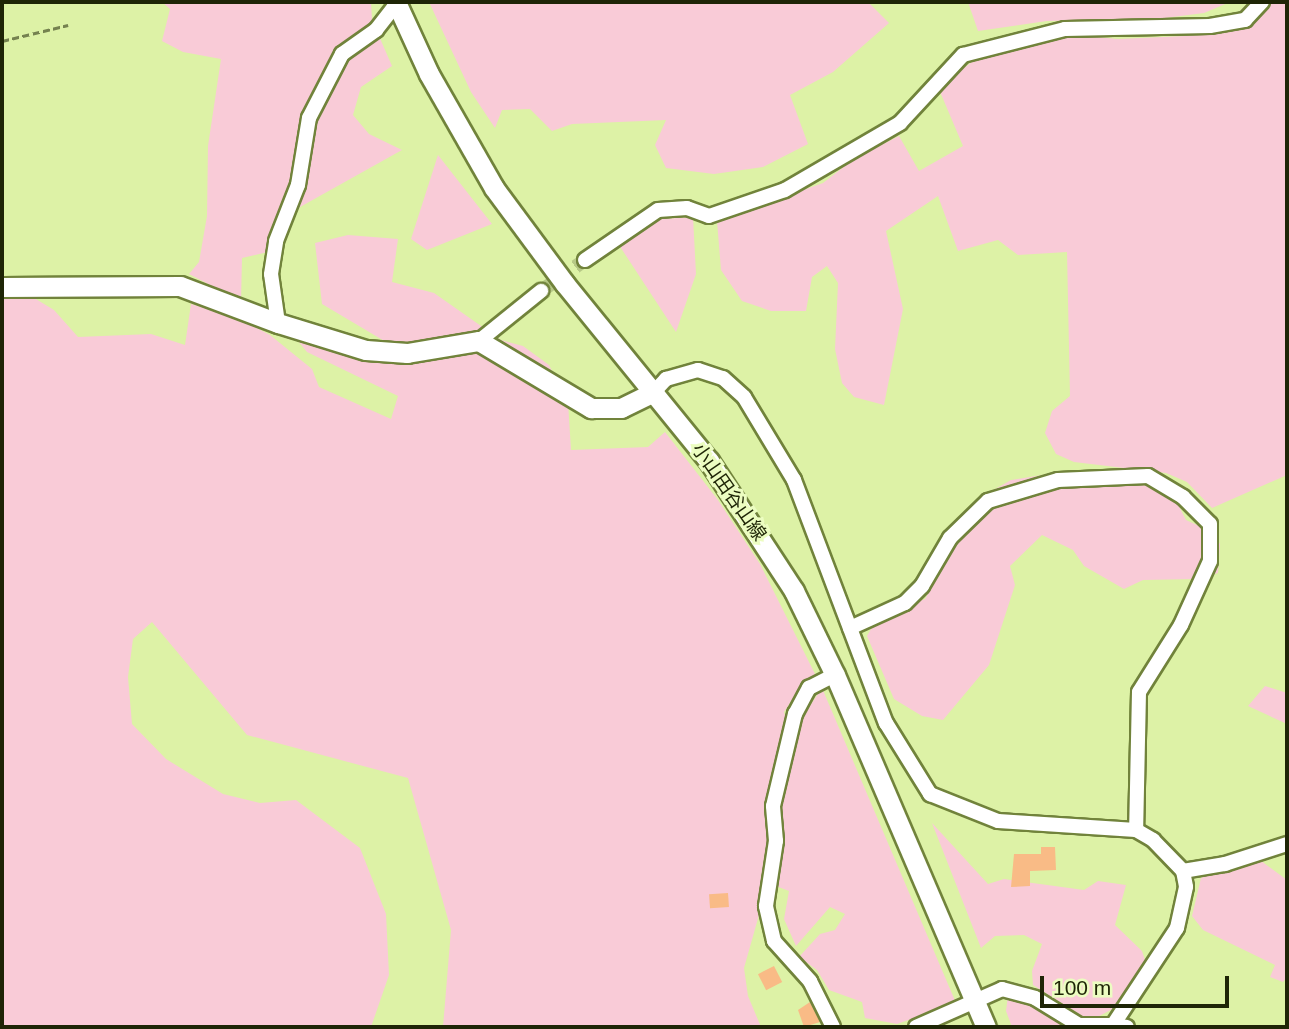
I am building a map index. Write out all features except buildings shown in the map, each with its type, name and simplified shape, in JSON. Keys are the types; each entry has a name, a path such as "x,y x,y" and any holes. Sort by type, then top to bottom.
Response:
{"main road":[{"name":"小山田谷山線","path":"396,2 434,85 494,188 565,284 654,391 762,537 835,675 986,1027"},
{"path":"2,287 180,286 278,323 386,353 479,341 591,408 621,408 654,391"}],"street":[{"path":"278,323 271,274 274,252 298,185 309,118 342,54 376,30 396,2"},
{"path":"585,260 658,210 687,208 709,216 785,190 900,123 963,55 1065,29 1210,26 1245,20 1262,2"},
{"path":"479,341 541,292"},
{"path":"654,391 666,379 698,370 723,377 744,397 794,480 886,723 930,794 998,821 1136,830 1153,840 1183,871 1186,887 1177,928 1120,1026 1079,1026 1013,989 1002,989 916,1027"},
{"path":"850,628 905,603 922,586 950,538 988,501 1058,480 1148,475 1183,497 1210,524 1210,561 1181,625 1139,692 1136,830"},
{"path":"833,1027 810,981 774,941 766,906 776,841 772,806 795,714 809,688 835,675"},
{"path":"1183,871 1287,844"}],"path":[{"path":"2,41 68,25"}],"shaded area":[{"path":"162,2 371,2 372,20 392,66 361,87 353,115 369,134 402,150 275,221 268,252 242,258 241,301 189,274 199,262 207,216 208,146 221,59 183,52 162,41 170,9"},
{"path":"429,2 868,2 889,23 833,72 790,95 808,144 763,167 714,174 666,168 655,145 666,120 572,124 552,131 530,109 502,110 495,128 471,92"},
{"path":"968,2 1230,2 1204,13 1157,19 1047,21 978,31"},
{"path":"1249,2 1287,2 1287,475 1212,508 1187,482 1166,473 1074,462 1056,454 1045,433 1052,411 1070,396 1067,252 1018,255 998,240 958,251 938,196 886,231 903,309 884,405 854,397 842,383 835,349 838,283 827,266 812,277 806,311 771,311 742,301 721,270 717,221 823,183 854,159 899,136 919,171 963,146 938,87 991,48 1030,31 1118,39 1185,36 1239,12"},
{"path":"438,155 492,224 427,250 411,239"},
{"path":"693,217 696,274 676,332 617,242 646,220"},
{"path":"348,235 398,239 392,282 434,293 501,340 523,346 549,365 568,402 571,450 648,447 665,432 718,500 760,564 816,676 800,688 784,712 790,735 822,688 956,1003 897,1024 865,1018 862,1002 829,990 817,970 799,957 820,934 835,930 845,914 830,907 796,946 784,919 789,891 768,883 744,968 748,996 761,1027 443,1027 451,930 408,778 247,735 152,622 133,639 128,677 132,724 166,759 223,794 260,803 296,800 360,848 386,914 389,975 371,1027 2,1027 2,285 11,284 54,310 78,337 151,334 185,345 191,304 238,318 270,335 312,369 319,387 391,419 398,396 307,352 289,330 368,358 415,362 422,351 386,342 322,304 315,243"},
{"path":"1049,474 1169,487 1186,520 1210,531 1220,544 1218,573 1197,579 1143,580 1124,589 1084,566 1073,550 1042,535 1010,566 1015,585 989,665 943,720 922,716 894,699 867,636 878,617 925,599 983,496 1011,480"},
{"path":"1265,686 1287,693 1287,724 1248,706"},
{"path":"932,823 988,884 1004,879 1084,890 1098,881 1126,885 1115,925 1142,951 1148,969 1131,999 1090,1021 1033,985 1032,971 1042,944 1024,935 995,936 981,948"},
{"path":"1257,858 1287,880 1287,977 1283,982 1270,977 1275,965 1203,930 1192,916 1201,878"},
{"path":"1015,991 1075,1027 1012,1027 1006,1011 1008,996"}],"tunnel":[{"path":"541,291 585,260"}]}
